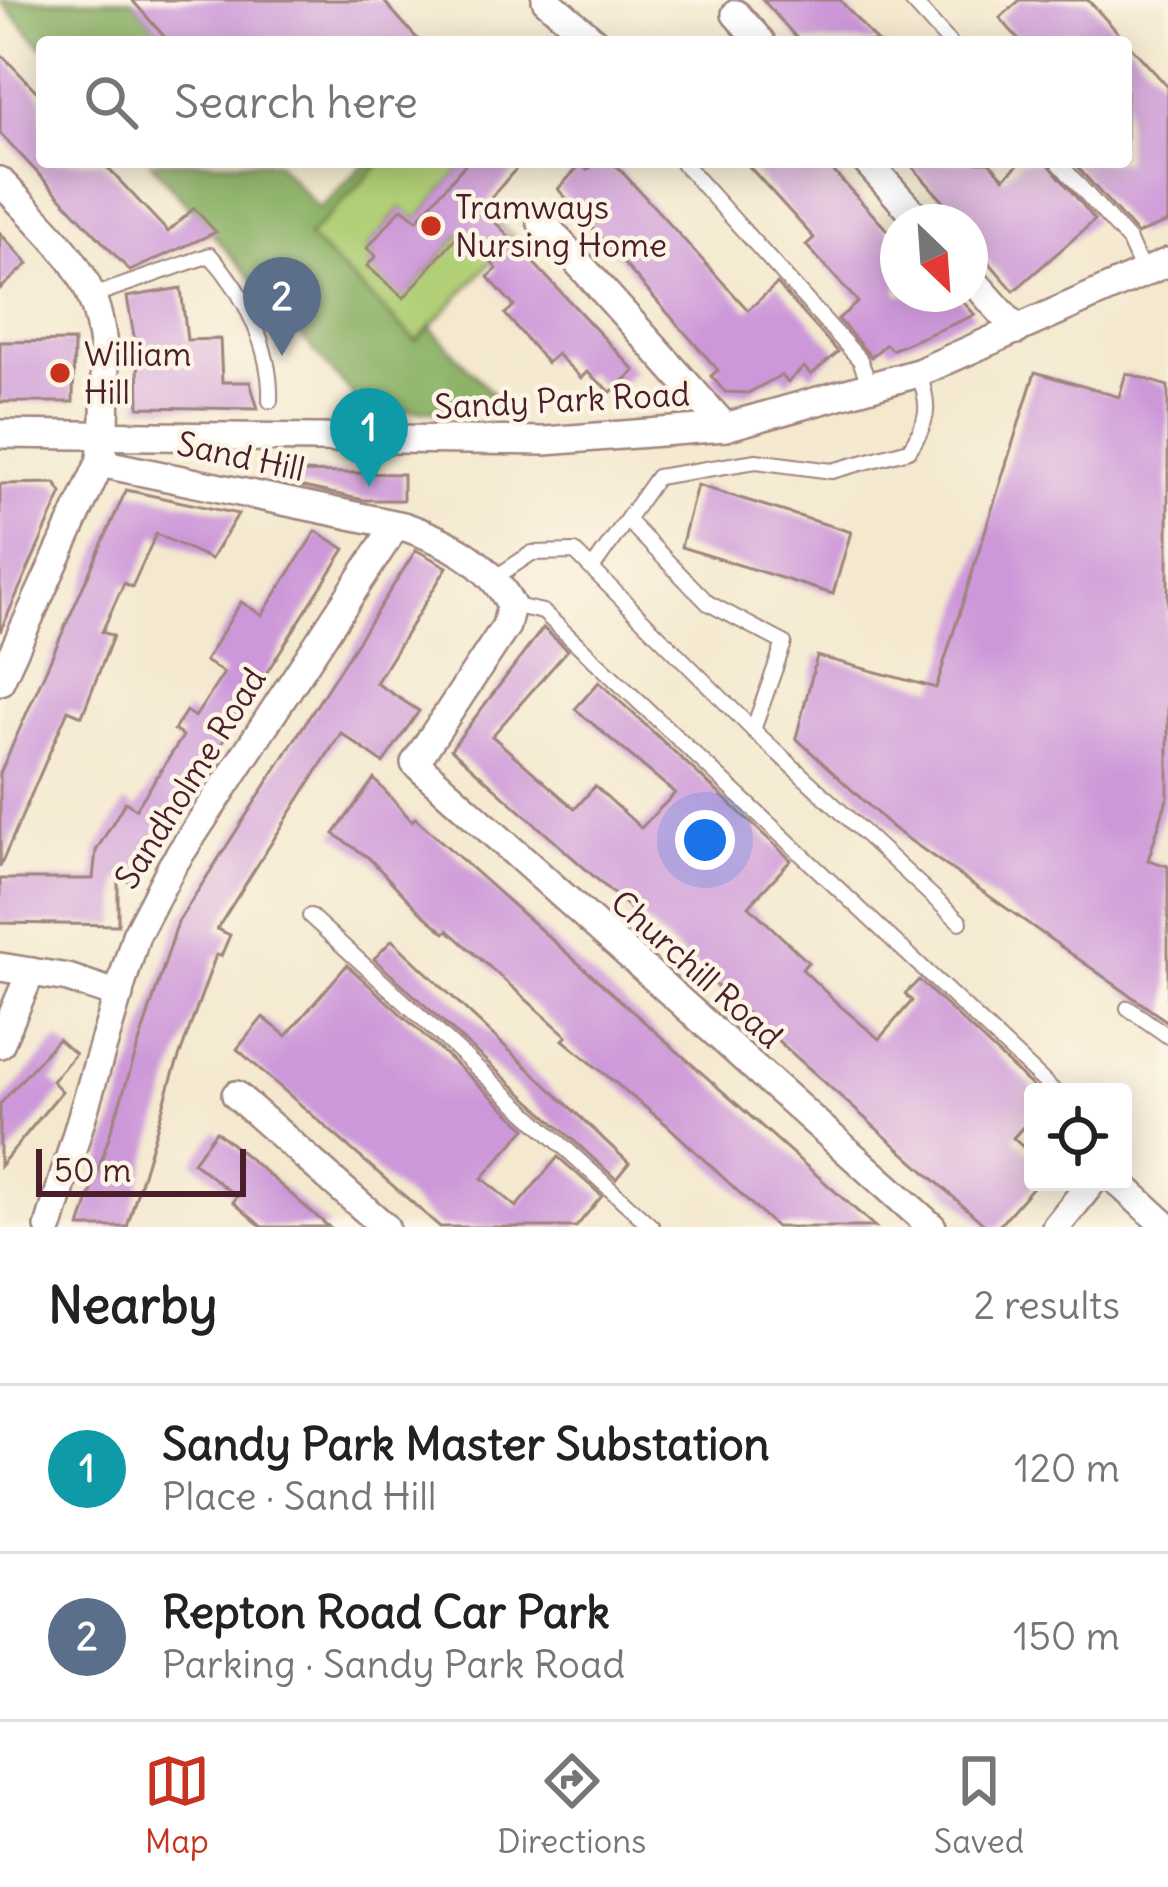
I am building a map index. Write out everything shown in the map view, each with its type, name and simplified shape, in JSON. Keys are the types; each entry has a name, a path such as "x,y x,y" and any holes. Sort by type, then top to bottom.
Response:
{"street":[{"path":"546,0 588,36"},
{"path":"736,14 756,36"},
{"path":"873,168 905,204"},
{"path":"0,182 76,262 95,295 105,340 106,435 100,463 0,681"},
{"path":"541,221 724,427"},
{"name":"Sandy Park Road","path":"0,434 545,441 724,427 918,373 1155,266"},
{"path":"988,297 1018,331"},
{"name":"Sand Hill","path":"100,463 396,525 442,539 493,578 511,605"},
{"name":"Sandholme Road","path":"49,1227 136,935 172,866 396,525"},
{"name":"Churchill Road","path":"511,605 506,626 416,763 932,1227"},
{"path":"0,967 119,995"},
{"path":"0,1044 31,972"},
{"path":"236,1095 386,1227"},
{"path":"1056,1227 1085,1191"},
{"path":"1128,1191 1166,1227"}],"lane":[{"path":"911,0 944,36"},
{"path":"687,168 860,360 872,389"},
{"path":"1063,168 1155,266"},
{"path":"95,295 210,255 224,271 272,366 271,401"},
{"path":"594,566 657,477 755,461 832,471 909,450 925,427 929,401 918,373"},
{"path":"627,520 708,604 784,643 753,730"},
{"path":"493,578 532,553 575,552 753,730 960,922"},
{"path":"511,605 543,612 1045,1083"},
{"path":"310,916 652,1227"},
{"path":"1128,1008 1168,1036"}],"green space":[{"path":"0,0 132,0 164,36 36,36 36,40"},
{"path":"155,168 281,168 319,209 361,168 376,168 308,237 416,341 430,327 509,412 355,410 352,394"},
{"path":"376,168 461,168 417,220 401,208 367,248 376,256 368,266 404,297 461,233 467,237 488,213 514,237 417,341 307,236"}],"building":[{"path":"132,0 383,0 415,36 164,36"},
{"path":"763,0 840,0 872,36 795,36"},
{"path":"1020,0 1088,0 1121,36 1016,36 1000,18"},
{"path":"1132,48 1168,87 1168,222 1137,234 1078,168 1132,168"},
{"path":"0,53 36,91 36,168 108,168 168,232 194,208 216,232 130,271 0,133"},
{"path":"462,168 517,168 482,208 635,371 611,392 587,372 581,378 557,354 547,363 505,314 514,306 488,277 497,269 462,230 404,298 367,266 376,256 367,248 402,208 417,220"},
{"path":"577,168 618,168 748,310 777,284 838,352 811,375 804,367 788,382 781,375 748,393 725,392 711,376 718,370 558,189"},
{"path":"750,168 830,168 880,222 880,312 975,315 892,350 886,344 871,357 838,319 858,302 806,245 814,238"},
{"path":"913,168 995,168 1004,178 1015,168 1052,168 1095,220 1014,291 988,261 988,204 946,204"},
{"path":"0,233 28,264 0,289"},
{"path":"181,288 187,340 220,339 222,382 250,382 258,409 139,407 138,359 127,297"},
{"path":"74,341 73,402 0,402 0,342"},
{"path":"1035,372 1119,397 1126,373 1168,386 1168,796 1148,860 1168,866 1168,1022 894,829 796,738 817,656 936,688"},
{"path":"294,472 403,474 403,500 364,500 294,485"},
{"path":"55,483 62,493 0,632 0,484"},
{"path":"697,485 851,532 833,594 681,547"},
{"path":"126,490 238,514 211,559 156,534 132,587 124,583 102,632 113,636 82,716 68,710 0,867 0,773"},
{"path":"316,531 345,549 133,883 118,877 118,925 0,923 0,879 93,879 96,851 125,802 136,809 183,736 174,730 186,711 195,717 224,673 205,661 241,602 262,615"},
{"path":"416,550 447,567 376,683 419,711 383,763 341,733 217,929 230,935 221,956 216,955 173,1074 127,1227 80,1227 178,922"},
{"path":"543,628 568,650 492,736 575,809 595,786 641,828 675,793 575,709 599,682 791,860 749,906 808,962 802,969 838,1004 879,1039 912,1001 905,994 919,980 1029,1083 1024,1083 1024,1126 1013,1138 1024,1148 1024,1191 1030,1191 998,1227 987,1227 451,749"},
{"path":"374,779 412,821 415,818 875,1227 776,1227 667,1125 563,1040 567,1036 448,930 445,933 420,912 369,858 334,834"},
{"path":"392,940 629,1163 616,1179 374,959"},
{"path":"347,965 526,1128 482,1178 516,1207 558,1157 602,1196 576,1227 440,1227 237,1049 263,1017 286,1036"},
{"path":"58,1039 75,1054 52,1081 62,1091 0,1166 0,1104"},
{"path":"216,1131 329,1227 262,1227 233,1202 237,1197 193,1162"}],"place":[{"name":"Tramways Nursing Home","path":"431,226"},
{"name":"Repton Road Car Park","path":"282,356"},
{"name":"William Hill","path":"60,373"},
{"name":"Sandy Park Master Substation","path":"369,487"}]}
